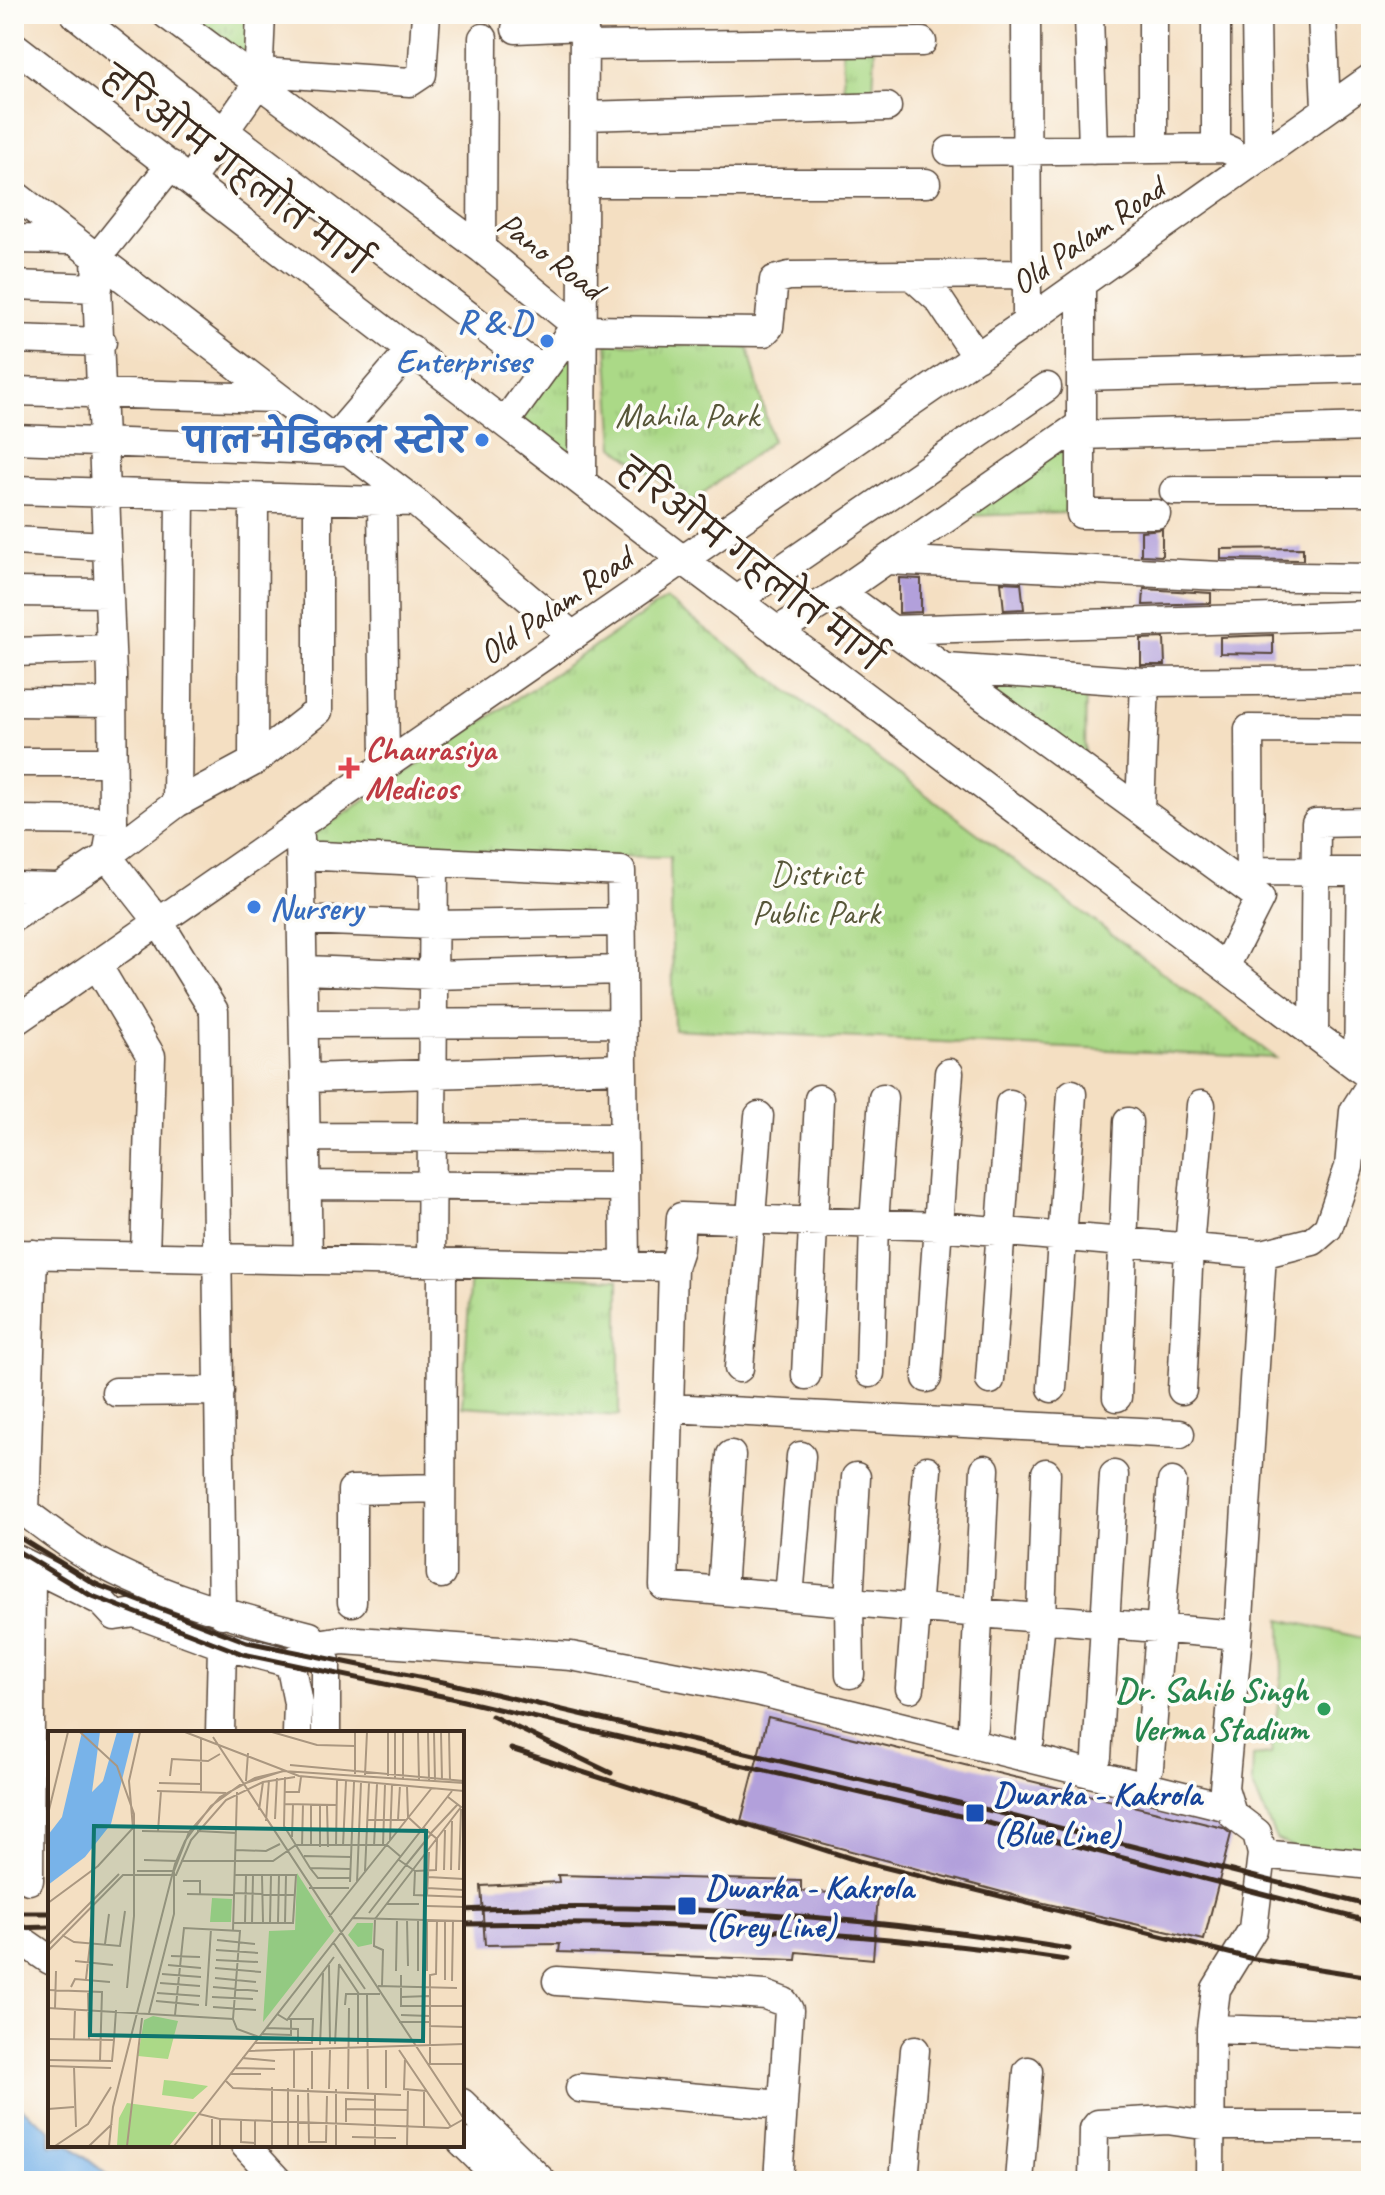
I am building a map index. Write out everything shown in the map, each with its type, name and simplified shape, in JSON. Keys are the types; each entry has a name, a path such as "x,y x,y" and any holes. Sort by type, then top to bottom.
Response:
{"street":[{"path":"75,14 523,357 544,368"},
{"name":"Pano Road","path":"166,14 260,77 579,327 764,332 769,327 772,287 780,277 912,276"},
{"path":"222,1614 214,1011 159,922 107,856 113,821 112,703 102,444 102,342 96,259 180,173 226,132 260,77 261,14"},
{"path":"260,77 410,82 422,74 426,14"},
{"path":"1026,14 1027,322"},
{"path":"1089,14 1093,150"},
{"path":"1153,14 1153,149"},
{"path":"1216,14 1216,148"},
{"path":"949,151 1216,148 1230,150 1252,162 1256,14"},
{"path":"1322,14 1326,108"},
{"path":"516,29 922,42"},
{"path":"582,479 579,327 584,29"},
{"path":"482,249 483,38"},
{"name":"हरिओम गहलोत मार्ग","path":"14,46 582,479 683,560 1367,1076"},
{"name":"Old Palam Road","path":"14,1022 977,357 1371,78"},
{"path":"584,116 887,107"},
{"path":"583,183 926,183"},
{"path":"14,194 415,502 573,636"},
{"path":"14,239 70,240"},
{"path":"912,276 1026,274"},
{"path":"912,276 939,300 977,357"},
{"path":"1081,284 1081,514 1156,514"},
{"path":"14,285 98,288"},
{"path":"506,421 544,368 579,327"},
{"path":"14,339 102,342"},
{"path":"340,445 411,349"},
{"path":"1081,376 1371,368"},
{"path":"737,600 1047,387"},
{"path":"14,391 277,398"},
{"path":"777,631 1080,430 1371,427"},
{"path":"14,439 102,444 340,445"},
{"path":"14,490 415,502"},
{"path":"1174,491 1371,491"},
{"path":"177,803 180,496"},
{"path":"253,762 254,498"},
{"path":"14,917 107,856 177,803 253,762 318,711 318,499"},
{"path":"382,501 385,766"},
{"path":"14,541 106,546"},
{"path":"887,560 1221,576 1371,578"},
{"path":"14,592 108,593"},
{"path":"840,592 1140,809 1250,880 1260,898 1225,967"},
{"path":"892,630 1371,615"},
{"path":"14,652 111,649"},
{"path":"946,668 1145,682 1371,680"},
{"path":"1140,809 1145,682"},
{"path":"14,702 112,703"},
{"path":"1250,880 1249,729 1371,730"},
{"path":"14,762 113,762"},
{"path":"14,820 113,821"},
{"path":"1314,1035 1316,823 1371,822"},
{"path":"300,825 308,1260"},
{"path":"301,855 621,871 625,1266"},
{"path":"434,862 432,1185 441,1574"},
{"path":"1238,1635 664,1586 673,1267 679,1249 681,1217 938,1226 1262,1254 1313,1241 1328,1228 1349,1167 1354,1111 1367,1076 1366,872 1315,870 1250,880"},
{"path":"14,886 57,887"},
{"path":"303,920 433,925 622,922"},
{"path":"97,965 151,1056 145,1256"},
{"path":"305,970 433,975 622,970"},
{"path":"306,1024 622,1023"},
{"path":"306,1078 623,1068"},
{"path":"927,1378 949,1073"},
{"path":"1052,1388 1072,1094"},
{"path":"870,1373 874,1222 883,1098"},
{"path":"806,1375 819,1099"},
{"path":"990,1380 1010,1104"},
{"path":"1182,1390 1189,1248 1201,1105"},
{"path":"739,1368 759,1116"},
{"path":"1117,1397 1128,1122"},
{"path":"307,1137 623,1138"},
{"path":"307,1185 624,1187"},
{"path":"326,1731 326,1661 318,1644 310,1636 222,1614 130,1577 80,1552 20,1508 24,1254 673,1267"},
{"path":"1210,2181 1211,2029 1220,1979 1253,1929 1262,1854 1257,1833 1232,1814 1224,1788 1238,1635 1262,1254"},
{"path":"116,1392 220,1391"},
{"path":"669,1408 1180,1434"},
{"path":"722,1591 731,1455"},
{"path":"789,1597 801,1456"},
{"path":"973,1726 985,1469"},
{"path":"910,1688 927,1470"},
{"path":"1030,1740 1041,1619 1046,1473"},
{"path":"1097,1757 1114,1475"},
{"path":"850,1674 849,1602 856,1477"},
{"path":"1149,1767 1163,1629 1172,1482"},
{"path":"352,1602 352,1490 441,1488"},
{"path":"29,1880 22,1771 23,1564 101,1601 115,1616 135,1613 222,1645 290,1663 318,1644 343,1640 471,1646 571,1656 757,1691 1228,1807"},
{"path":"220,1731 222,1645"},
{"path":"290,1663 297,1691 297,1731"},
{"path":"1262,1854 1371,1865"},
{"path":"14,1935 48,1959"},
{"path":"557,1981 765,1995 784,2002 789,2010 778,2181"},
{"path":"1211,2029 1371,2034"},
{"path":"904,2181 915,2050"},
{"path":"1019,2181 1028,2071"},
{"path":"580,2088 783,2105"},
{"path":"464,2105 542,2181"},
{"path":"1093,2181 1094,2129 1098,2124 1167,2120 1210,2126 1371,2126"},
{"path":"464,2144 502,2181"},
{"path":"247,2147 278,2181"}],"green space":[{"path":"180,14 254,14 255,71"},
{"path":"842,45 875,45 873,92 844,94"},
{"path":"576,334 575,460 518,420"},
{"name":"Mahila Park","path":"607,343 748,347 772,441 690,503 614,447"},
{"path":"1074,436 1066,513 964,516"},
{"name":"District Public Park","path":"666,599 1276,1058 674,1029 670,857 289,851"},
{"path":"962,674 1086,683 1085,761"},
{"path":"471,1272 619,1279 619,1416 462,1406"},
{"name":"Dr. Sahib Singh Verma Stadium","path":"1281,1619 1371,1640 1371,1861 1299,1851 1276,1839 1252,1784 1253,1756 1271,1754 1282,1675"}],"water":[{"path":"14,2102 48,2128 48,2147 72,2147 116,2181 14,2181"}],"building":[{"path":"1162,529 1162,556 1141,555 1141,531"},
{"path":"1303,548 1303,560 1221,559 1221,549"},
{"path":"899,578 921,579 921,612 899,613"},
{"path":"1001,582 1021,583 1024,609 1004,610"},
{"path":"1144,589 1211,593 1211,603 1143,605"},
{"path":"1273,635 1273,654 1220,653 1220,637"},
{"path":"1164,638 1165,665 1141,665 1141,639"},
{"path":"768,1717 1223,1828 1231,1834 1204,1940 1031,1900 741,1821"},
{"path":"558,1875 801,1881 801,1891 878,1896 873,1959 797,1952 796,1960 559,1952 560,1944 485,1945 481,1886 559,1882"}],"railway":[{"path":"14,1534 95,1584 247,1642 448,1683 976,1807 1371,1906"},
{"path":"14,1549 90,1595 243,1654 442,1696 973,1819 1371,1922"},
{"path":"492,1716 611,1773"},
{"path":"511,1749 859,1861 1249,1958 1371,1977"},
{"path":"464,1910 615,1908 766,1914 917,1928 1069,1949"},
{"path":"14,1913 48,1913"},
{"path":"464,1924 614,1924 765,1930 915,1941 1066,1960"},
{"path":"14,1928 48,1927"}],"place":[{"name":"R & D Enterprises","path":"547,341"},
{"name":"पाल मेडिकल स्टोर","path":"482,440"},
{"name":"Chaurasiya Medicos","path":"349,768"},
{"name":"Nursery","path":"254,907"},
{"name":"Dr. Sahib Singh Verma Stadium","path":"1324,1709"},
{"name":"Dwarka - Kakrola (Blue Line)","path":"975,1813"},
{"name":"Dwarka - Kakrola (Grey Line)","path":"687,1906"}]}
